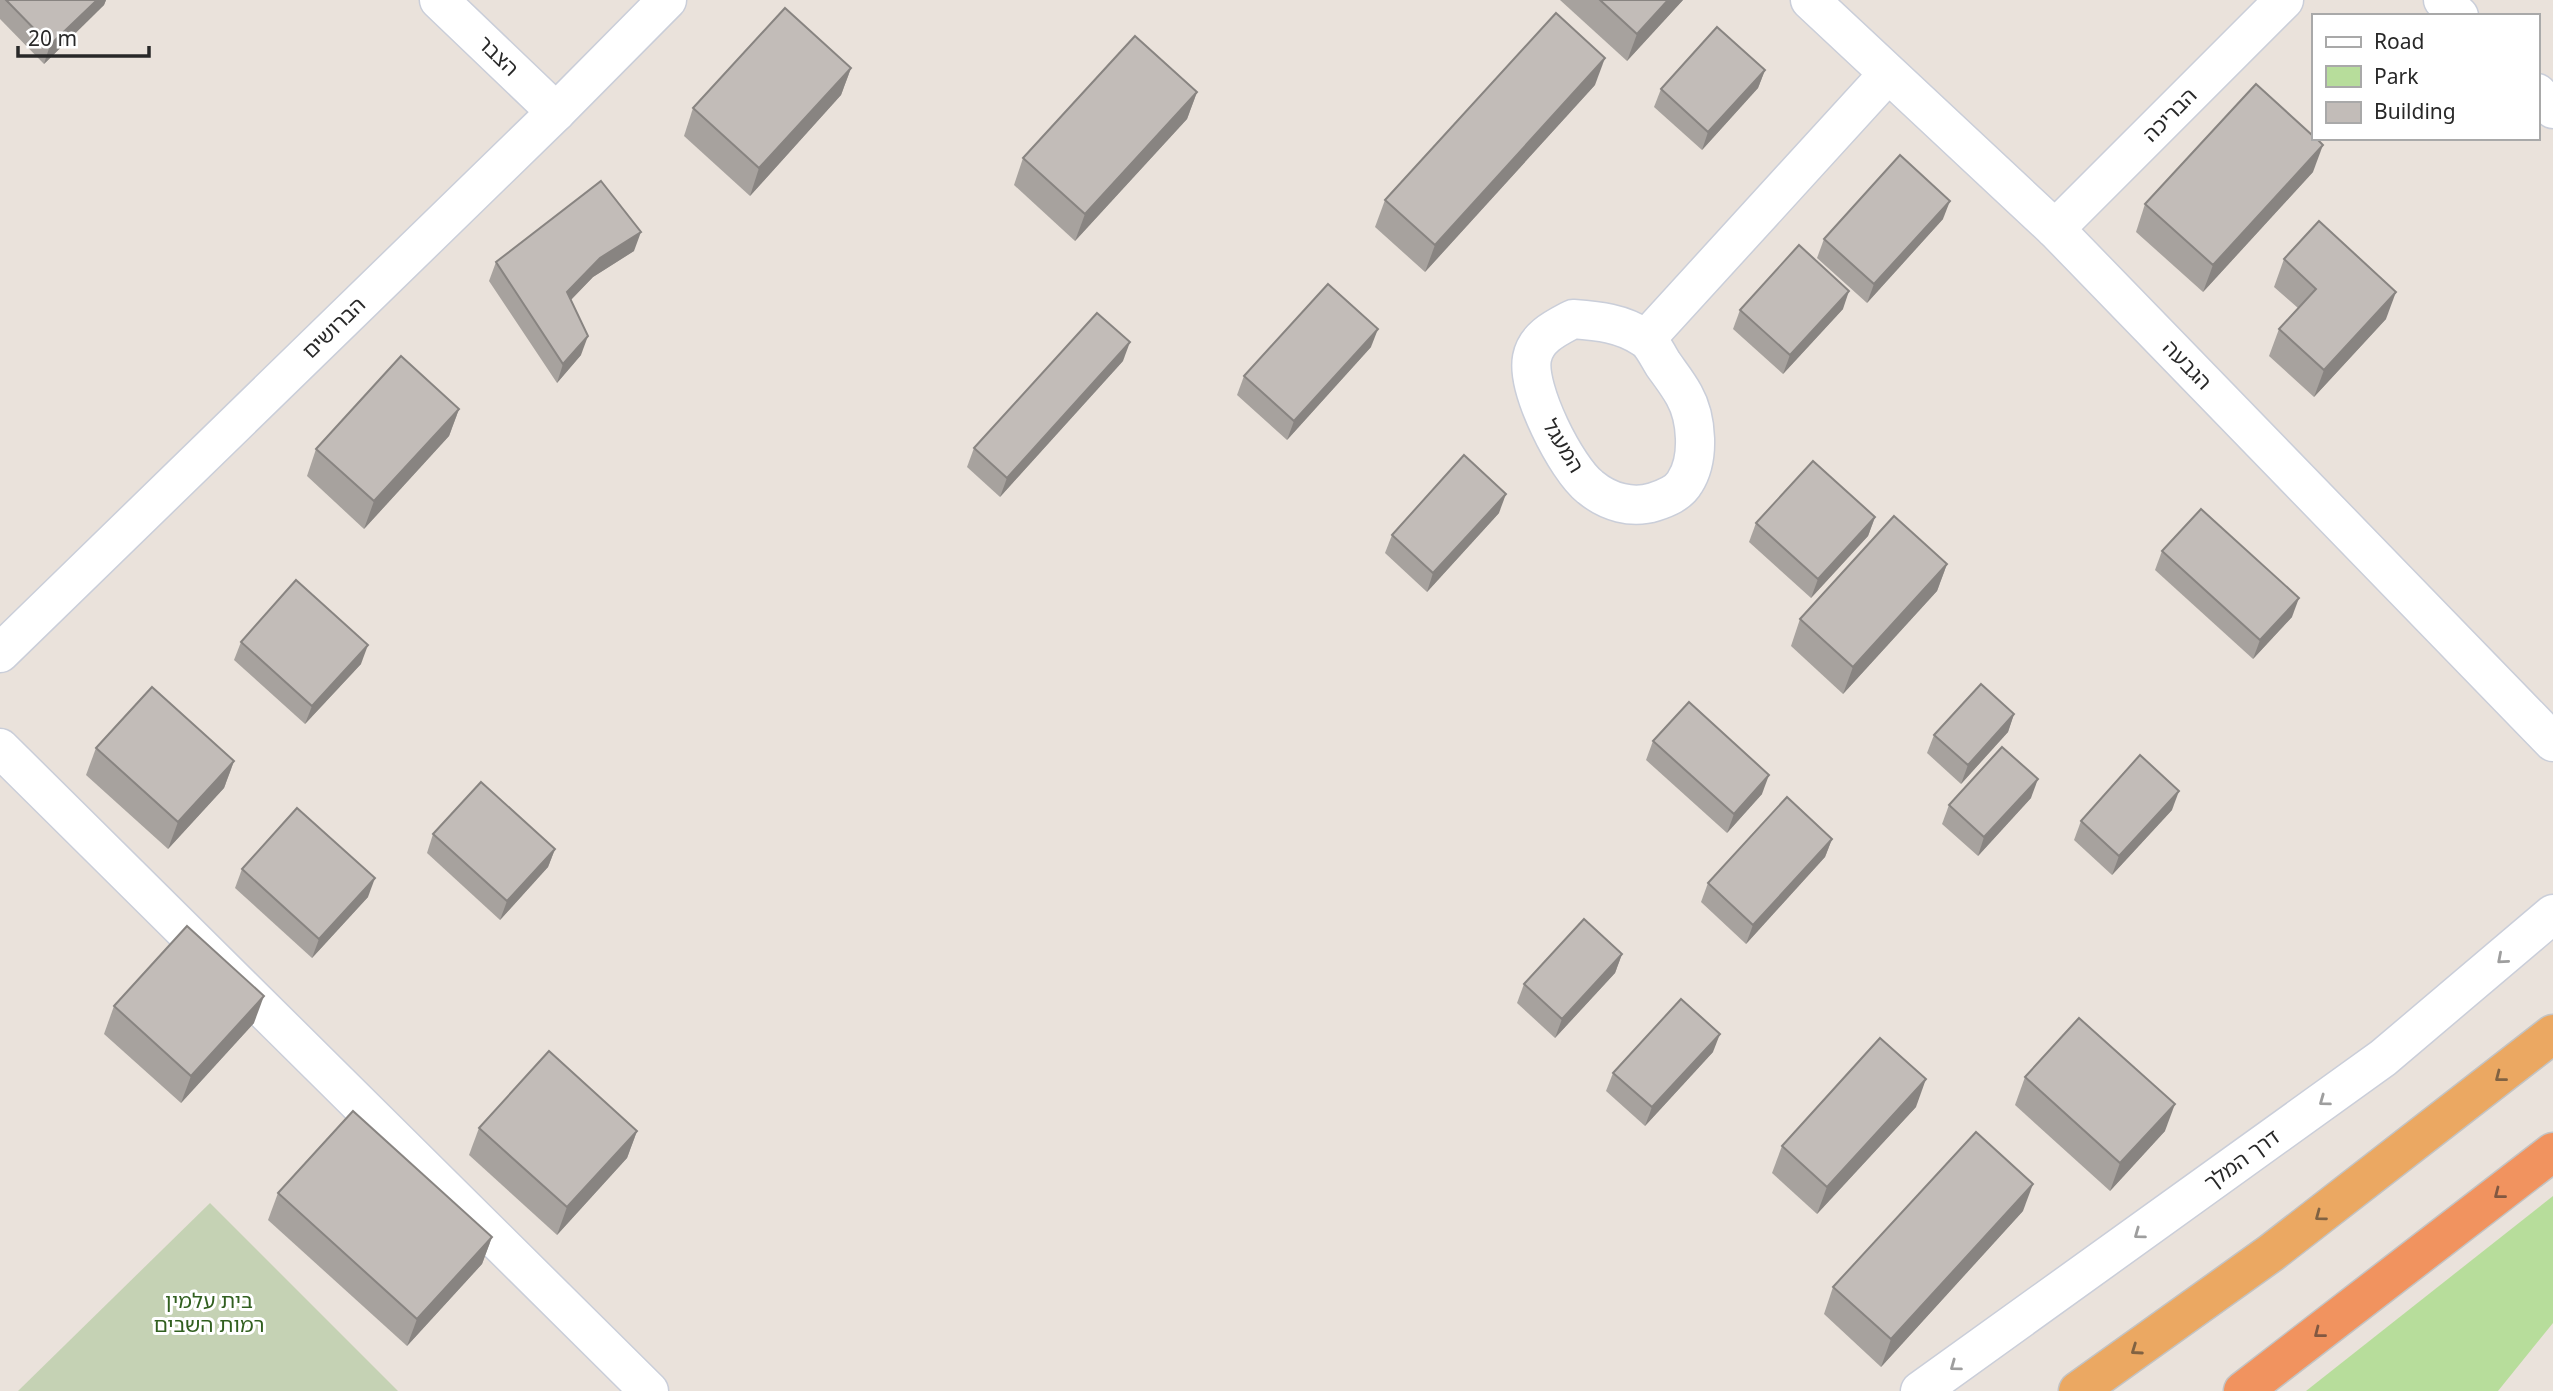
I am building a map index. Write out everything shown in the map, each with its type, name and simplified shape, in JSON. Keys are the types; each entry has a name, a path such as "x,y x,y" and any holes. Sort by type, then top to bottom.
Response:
{"highway":[{"path":"2078,1391 2271,1253 2553,1034"},
{"path":"2243,1391 2553,1152"}],"street":[{"name":"הצבר","path":"439,0 556,112"},
{"name":"הברושים","path":"0,653 556,112 667,0"},
{"name":"הגבעה","path":"1810,0 2055,229 2553,742"},
{"name":"הבריכה","path":"2055,229 2284,0"},
{"path":"2443,0 2457,14"},
{"path":"1646,338 1888,74"},
{"path":"2539,95 2553,108"},
{"name":"המעגל","path":"1573,319 1609,321 1646,338 1685,397 1695,432 1693,462 1685,483 1668,498 1640,506 1612,500 1589,486 1566,458 1546,420 1534,386 1532,358 1546,333 1573,319"},
{"path":"0,748 649,1391"},
{"name":"דרך המלך","path":"1920,1391 2383,1058 2553,914"}],"green space":[{"path":"2553,1196 2553,1323 2498,1391 2306,1391"},
{"name":"בית עלמין רמות השבים","path":"210,1203 398,1391 18,1391"}],"building":[{"path":"6,0 97,0 50,45"},
{"path":"1600,0 1668,0 1637,34"},
{"path":"785,8 851,68 759,168 693,108"},
{"path":"1556,13 1605,58 1435,245 1385,200"},
{"path":"1717,27 1765,70 1708,132 1661,89"},
{"path":"1135,36 1197,92 1085,214 1023,158"},
{"path":"2256,84 2312,135 2312,140 2318,140 2323,145 2213,265 2145,204"},
{"path":"1900,155 1950,201 1874,284 1824,239"},
{"path":"601,181 641,232 600,258 567,292 588,336 563,364 496,262"},
{"path":"2319,221 2396,292 2324,370 2279,329 2316,289 2284,259"},
{"path":"1799,245 1849,291 1790,355 1740,310"},
{"path":"1328,284 1378,329 1294,421 1244,376"},
{"path":"1097,313 1130,342 1007,478 974,448"},
{"path":"401,356 459,409 374,501 316,449"},
{"path":"1464,455 1506,494 1433,573 1392,535"},
{"path":"1813,461 1875,517 1818,579 1756,523"},
{"path":"2201,509 2299,598 2260,640 2162,551"},
{"path":"1894,516 1947,564 1853,667 1800,619"},
{"path":"296,580 368,645 312,706 241,642"},
{"path":"1981,684 2014,714 1968,765 1934,735"},
{"path":"152,687 234,761 178,822 96,748"},
{"path":"1689,702 1769,775 1734,814 1653,741"},
{"path":"2002,747 2038,779 1984,837 1949,805"},
{"path":"2140,755 2179,791 2119,856 2081,821"},
{"path":"481,782 555,849 507,901 433,834"},
{"path":"1787,797 1832,839 1753,925 1708,883"},
{"path":"297,808 375,878 319,939 242,869"},
{"path":"1584,919 1622,954 1562,1019 1524,984"},
{"path":"187,926 264,996 191,1076 114,1006"},
{"path":"1681,999 1720,1034 1652,1107 1613,1073"},
{"path":"2079,1018 2175,1104 2120,1163 2025,1077"},
{"path":"1880,1038 1926,1079 1827,1187 1782,1146"},
{"path":"549,1051 637,1131 567,1207 479,1128"},
{"path":"353,1111 492,1237 417,1319 278,1193"},
{"path":"1976,1132 2033,1184 1891,1339 1833,1287"}]}
